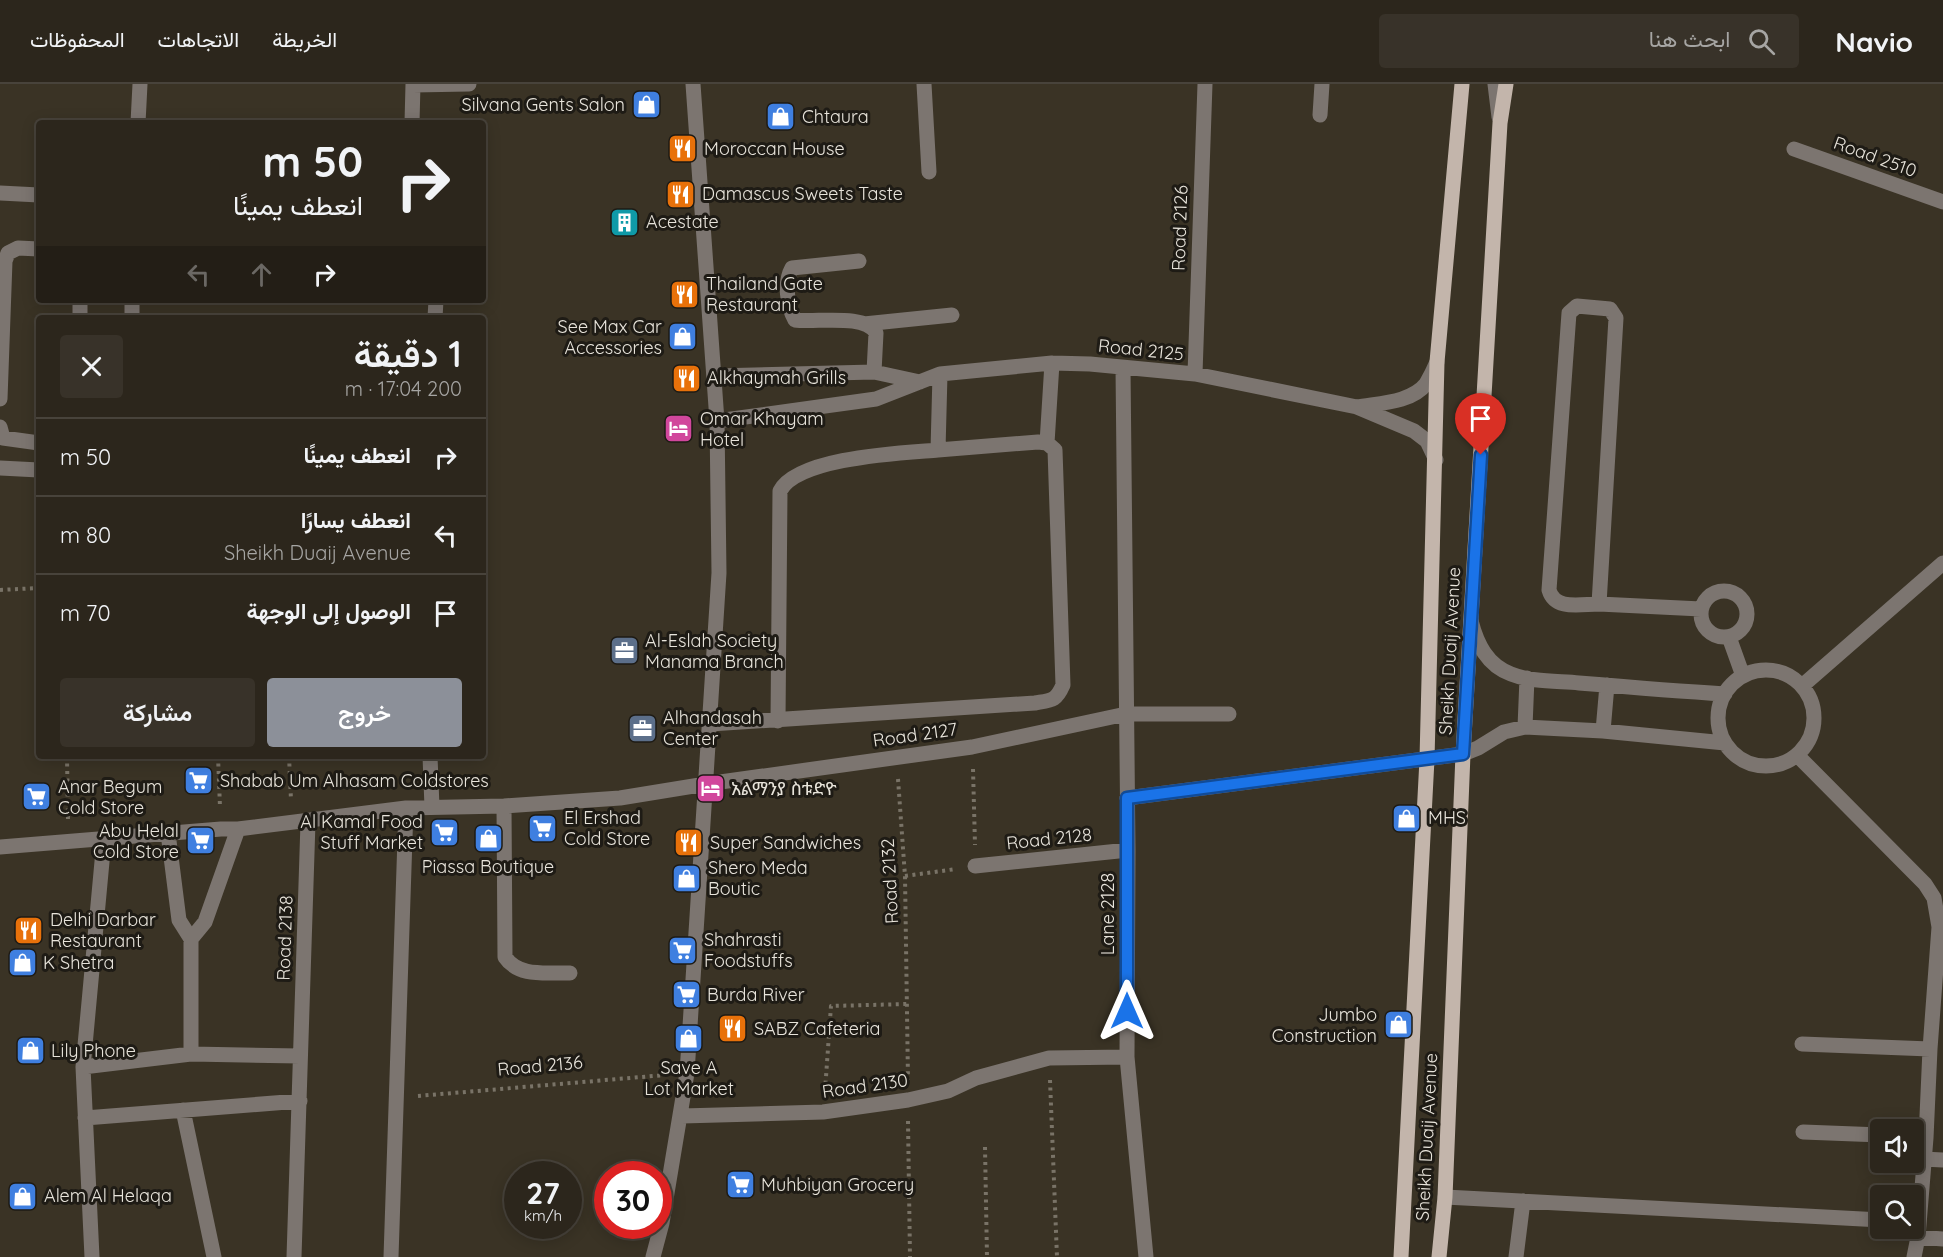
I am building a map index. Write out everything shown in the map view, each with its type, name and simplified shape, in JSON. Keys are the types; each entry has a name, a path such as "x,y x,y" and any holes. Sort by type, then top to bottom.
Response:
{"main road":[{"name":"Sheikh Duaij Avenue","path":"1401,1257 1427,759 1437,362 1462,84"},
{"name":"Sheikh Duaij Avenue","path":"1439,1257 1445,1197 1463,754 1500,123 1506,84"}],"street":[{"path":"138,120 140,84"},
{"path":"411,120 413,85 469,84"},
{"path":"653,1257 662,1223 682,1116 687,1073 719,573 715,376 693,84"},
{"path":"924,84 929,172"},
{"name":"Road 2126","path":"1195,374 1205,84"},
{"path":"1320,115 1322,84"},
{"path":"1495,84 1500,123"},
{"name":"Road 2510","path":"1794,149 1943,202"},
{"path":"0,193 36,195"},
{"path":"0,399 5,261 8,253 18,248 36,249"},
{"path":"859,261 792,268 789,273 789,308 795,320 842,320 873,328 876,333 874,372"},
{"path":"1599,604 1616,318 1610,309 1577,306 1569,313 1549,590 1551,598 1559,604 1701,609"},
{"path":"864,324 952,315"},
{"name":"Road 2125","path":"1357,407 1393,401 1412,394 1425,385 1437,362"},
{"path":"1047,443 1052,363"},
{"name":"Road 2125","path":"717,421 876,399 940,374 1052,363 1090,364 1195,374 1357,407 1414,431 1427,441 1436,460"},
{"path":"1123,368 1126,714"},
{"path":"715,376 874,372 920,382"},
{"path":"938,450 940,374"},
{"path":"0,427 3,438 36,442"},
{"path":"710,724 777,721 1035,703 1053,700 1059,695 1063,685 1055,450 1047,443 855,457 804,473 782,487 780,491 777,721"},
{"path":"0,468 36,470"},
{"path":"1802,686 1943,563"},
{"path":"1719,590 1729,591 1737,594 1744,601 1747,619 1744,627 1737,634 1719,637 1704,627 1701,609 1704,600 1711,594 1719,590"},
{"path":"1471,621 1475,638 1484,653 1496,665 1511,674 1527,678 1607,686 1725,694"},
{"path":"1728,637 1743,676"},
{"path":"1768,670 1781,672 1802,686 1810,699 1814,714 1813,729 1806,744 1797,755 1772,766 1758,766 1745,761 1725,743 1718,719 1720,706 1725,694 1743,676 1768,670"},
{"path":"1524,727 1527,678"},
{"path":"1603,731 1607,686"},
{"name":"Road 2127","path":"0,847 238,829 406,808 504,806 620,798 972,747 1126,714 1229,714"},
{"name":"Lane 2128","path":"1126,714 1127,1057 1146,1257"},
{"path":"1127,798 1463,754 1478,748 1504,732 1524,727 1603,731 1725,743"},
{"path":"1797,755 1925,884 1934,898 1939,927 1938,999 1930,1049 1936,1080 1924,1123"},
{"path":"430,759 432,807"},
{"path":"504,806 504,957 511,966 524,972 570,973"},
{"path":"391,1257 406,808"},
{"name":"Road 2138","path":"294,1257 300,1101 301,822"},
{"path":"191,939 205,922 238,829"},
{"path":"168,833 179,920 191,939 191,1054"},
{"path":"92,1257 83,1067 104,840"},
{"name":"Road 2128","path":"975,866 1128,850"},
{"path":"1802,1044 1930,1049"},
{"path":"83,1067 191,1054 300,1056"},
{"name":"Road 2130","path":"682,1116 823,1112 908,1100 948,1091 976,1078 1049,1058 1127,1057"},
{"path":"85,1118 300,1101"},
{"path":"183,1110 214,1257"},
{"path":"1803,1131 1870,1134"},
{"path":"1924,1159 1943,1161"},
{"path":"1445,1197 1870,1219"},
{"path":"1516,1257 1523,1201"},
{"path":"1924,1230 1943,1239"},
{"path":"1914,1257 1916,1239"}],"path":[{"path":"0,590 36,588"},
{"path":"904,876 975,866 972,747"},
{"name":"Road 2132","path":"896,757 904,876 908,1004 910,1257"},
{"path":"67,759 68,842"},
{"path":"218,759 221,829"},
{"path":"290,759 301,822"},
{"path":"823,1112 831,1006 908,1004"},
{"path":"1049,1058 1057,1257"},
{"name":"Road 2136","path":"396,1098 687,1073"},
{"path":"985,1147 987,1257"}],"place":[{"name":"Silvana Gents Salon","path":"646,105"},
{"name":"Chtaura","path":"781,117"},
{"name":"Moroccan House","path":"683,149"},
{"name":"Damascus Sweets Taste","path":"681,194"},
{"name":"Acestate","path":"625,222"},
{"name":"Thailand Gate Restaurant","path":"685,294"},
{"name":"See Max Car Accessories","path":"683,337"},
{"name":"Alkhaymah Grills","path":"686,378"},
{"name":"Omar Khayam Hotel","path":"679,429"},
{"name":"Al-Eslah Society Manama Branch","path":"624,651"},
{"name":"Alhandasah Center","path":"642,728"},
{"name":"Shabab Um Alhasam Coldstores","path":"199,781"},
{"name":"አልማንያ ስቱድዮ","path":"710,789"},
{"name":"Anar Begum Cold Store","path":"37,797"},
{"name":"MHS","path":"1407,818"},
{"name":"El Ershad Cold Store","path":"543,828"},
{"name":"Al Kamal Food Stuff Market","path":"444,832"},
{"name":"Piassa Boutique","path":"488,838"},
{"name":"Abu Helal Cold Store","path":"200,841"},
{"name":"Super Sandwiches","path":"689,843"},
{"name":"Shero Meda Boutic","path":"687,878"},
{"name":"Delhi Darbar Restaurant","path":"29,930"},
{"name":"Shahrasti Foodstuffs","path":"683,950"},
{"name":"K Shetra","path":"22,963"},
{"name":"Burda River","path":"686,995"},
{"name":"Jumbo Construction","path":"1398,1025"},
{"name":"SABZ Cafeteria","path":"733,1029"},
{"name":"Save A Lot Market","path":"689,1039"},
{"name":"Lily Phone","path":"30,1051"},
{"name":"Muhbiyan Grocery","path":"740,1185"},
{"name":"Alem Al Helaqa","path":"23,1196"}],"route":[{"path":"1127,1011 1127,798 1463,754 1481,455"}]}
